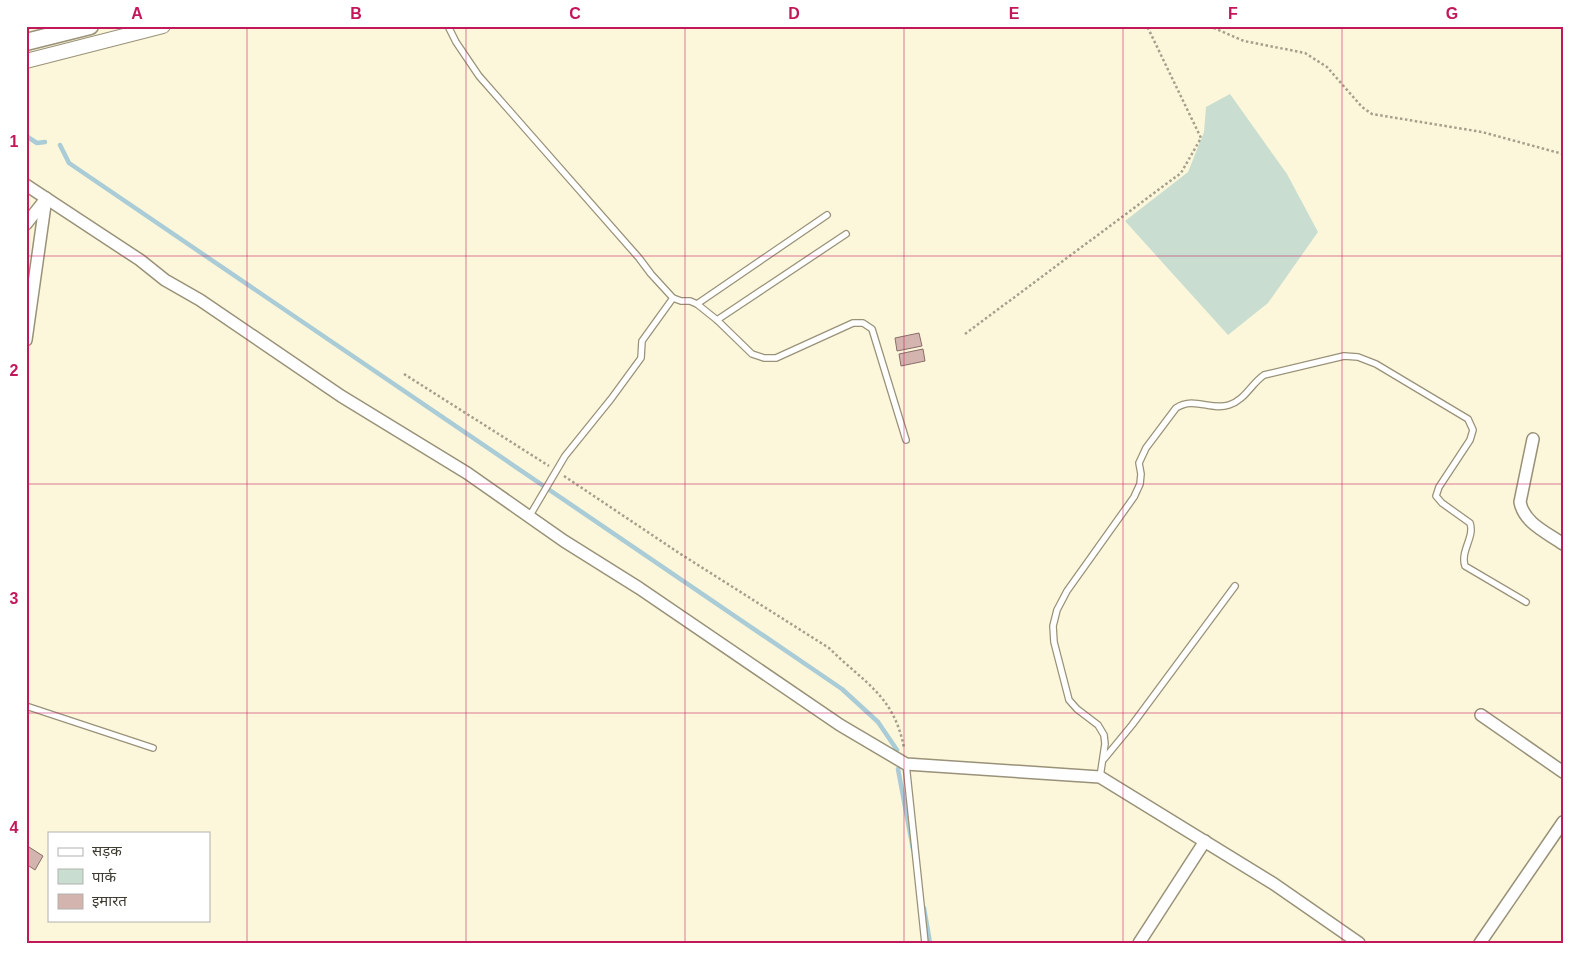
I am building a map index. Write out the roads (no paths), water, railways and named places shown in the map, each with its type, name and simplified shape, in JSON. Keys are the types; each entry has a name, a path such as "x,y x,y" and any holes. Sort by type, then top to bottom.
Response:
{"main road":[{"path":"26,42 90,26"}],"street":[{"path":"26,61 163,26"},
{"path":"26,185 140,260 165,280 200,300 341,396 467,473 564,541 638,588 840,725 906,764 1100,777 1274,884 1359,943"},
{"path":"26,224 46,198"},
{"path":"26,340 46,198"},
{"path":"1532,439 1520,502 1522,512 1529,520 1563,544"},
{"path":"1481,715 1563,772"},
{"path":"1480,943 1563,822"},
{"path":"1139,943 1205,842"}],"lane":[{"path":"448,26 456,42 479,76 661,285 674,298 697,304 717,320 752,354 764,358 776,358 853,323 863,323 872,329 906,440"},
{"path":"697,304 827,215"},
{"path":"717,320 846,234"},
{"path":"529,517 565,456 641,358 642,341 674,298"},
{"path":"1100,777 1105,744 1104,735 1098,725 1072,704 1066,694 1054,642 1053,626 1057,610 1067,590 1134,497 1140,484 1139,463 1146,448 1176,408 1181,405 1194,402 1220,407 1228,406 1237,402 1264,374 1344,356 1358,357 1376,364 1468,419 1473,430 1470,440 1439,487 1436,496 1442,503 1470,523 1472,528 1465,548 1464,560 1466,566 1526,602"},
{"path":"1102,761 1132,725 1235,586"},
{"path":"26,706 153,748"},
{"path":"906,764 925,943"}],"waterway":[{"path":"26,136 37,143 45,142"},
{"path":"60,145 69,163 842,689 878,722 897,750"},
{"path":"898,769 913,849"},
{"path":"924,908 930,943"}]}
